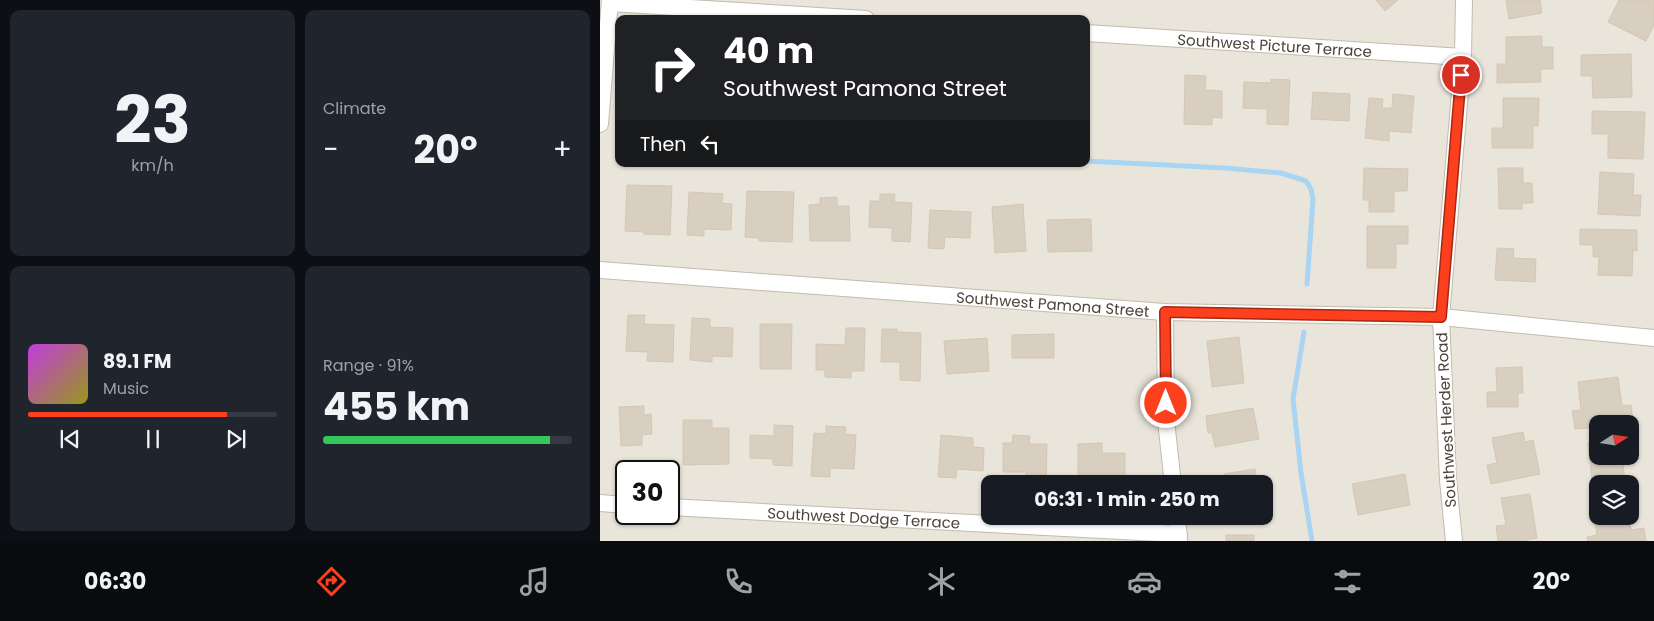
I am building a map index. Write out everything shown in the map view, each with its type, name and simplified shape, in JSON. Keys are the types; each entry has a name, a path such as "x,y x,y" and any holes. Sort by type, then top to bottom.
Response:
{"street":[{"name":"Southwest Herder Road","path":"1454,541 1448,480 1441,317 1463,57 1464,0"},
{"path":"600,124 610,1 809,15"},
{"name":"Southwest Picture Terrace","path":"1090,33 1463,57"},
{"name":"Southwest Pamona Street","path":"600,270 1165,312 1441,317 1654,338"},
{"path":"1165,312 1166,421 1172,475"},
{"path":"600,503 615,504"},
{"name":"Southwest Dodge Terrace","path":"680,508 1179,538"},
{"path":"1178,525 1179,538"}],"shaded area":[{"path":"600,0 1654,0 1654,541 600,541"}],"building":[{"path":"1376,0 1398,0 1385,11"},
{"path":"1506,0 1540,0 1542,13 1509,19"},
{"path":"1619,0 1654,0 1654,25 1646,41 1608,22"},
{"path":"1542,36 1542,47 1553,47 1553,69 1540,69 1541,82 1497,83 1497,64 1506,64 1506,37"},
{"path":"1631,54 1632,97 1593,98 1592,76 1581,76 1581,55"},
{"path":"1185,75 1206,76 1205,90 1222,91 1222,118 1212,117 1212,125 1184,124"},
{"path":"1271,79 1290,80 1288,125 1267,124 1267,109 1243,108 1244,82 1271,83"},
{"path":"1313,92 1350,94 1349,121 1311,119"},
{"path":"1393,94 1414,96 1411,133 1389,131 1389,141 1365,138 1369,98 1383,99 1382,108 1392,108"},
{"path":"1503,98 1539,98 1538,126 1533,126 1533,148 1492,148 1492,128 1503,128"},
{"path":"1592,111 1645,112 1643,159 1608,158 1608,134 1592,134"},
{"path":"1364,168 1408,169 1407,191 1394,191 1394,212 1369,212 1369,200 1363,200"},
{"path":"1498,168 1523,168 1523,183 1532,183 1533,203 1522,203 1522,209 1499,209"},
{"path":"1600,172 1634,174 1633,195 1641,195 1640,216 1598,214"},
{"path":"627,185 672,186 670,235 625,231"},
{"path":"747,191 794,192 792,242 759,241 759,238 745,237"},
{"path":"689,192 723,194 722,203 732,204 731,230 704,229 704,236 687,235"},
{"path":"880,194 895,194 894,202 912,203 910,242 892,241 892,228 869,227 870,201 880,201"},
{"path":"837,197 837,206 849,206 850,241 810,241 809,205 820,204 820,198"},
{"path":"1023,204 1026,251 995,253 992,207"},
{"path":"930,210 971,212 970,238 945,237 944,249 928,248"},
{"path":"1091,219 1092,251 1048,252 1047,220"},
{"path":"1367,226 1408,226 1408,244 1396,244 1396,268 1367,268"},
{"path":"1580,229 1637,230 1637,251 1633,250 1632,276 1598,275 1599,257 1593,257 1593,245 1580,245"},
{"path":"1497,248 1514,249 1513,258 1536,259 1535,282 1495,280"},
{"path":"628,315 645,315 644,324 674,325 673,362 647,361 648,352 626,351"},
{"path":"692,318 710,319 710,327 733,328 732,357 712,356 712,362 690,360"},
{"path":"760,324 792,324 791,369 760,369"},
{"path":"846,328 865,328 864,371 851,371 851,378 825,377 825,370 816,370 816,344 845,345"},
{"path":"882,329 897,329 897,332 921,333 920,381 900,380 900,362 881,362"},
{"path":"1054,334 1054,358 1012,358 1012,335"},
{"path":"1239,337 1244,383 1212,387 1207,341"},
{"path":"987,338 989,371 947,374 944,341"},
{"path":"1522,367 1523,393 1518,393 1518,407 1487,407 1487,392 1497,392 1496,368"},
{"path":"1618,377 1622,406 1631,405 1632,415 1589,415 1589,428 1575,429 1572,411 1581,410 1578,382"},
{"path":"644,406 644,415 651,414 652,434 642,435 642,445 621,446 619,407"},
{"path":"1253,408 1259,439 1215,447 1212,433 1208,433 1206,416"},
{"path":"683,420 712,420 712,428 729,428 729,464 683,465"},
{"path":"774,425 793,426 792,466 773,465 773,459 750,458 750,435 774,436"},
{"path":"826,426 846,427 845,434 856,435 854,469 830,468 830,477 811,476 814,433 826,434"},
{"path":"1523,432 1525,442 1533,440 1540,474 1491,484 1487,465 1497,463 1492,438"},
{"path":"941,435 973,438 973,447 984,448 983,471 957,469 956,478 938,477"},
{"path":"1013,435 1030,436 1029,444 1047,444 1046,475 1026,475 1026,472 1003,472 1003,443 1012,443"},
{"path":"1102,443 1102,453 1125,453 1125,475 1078,475 1078,444"},
{"path":"1590,465 1623,465 1624,475 1591,475"},
{"path":"1255,469 1256,475 1224,475"},
{"path":"1405,474 1410,505 1358,515 1352,484"},
{"path":"1530,494 1537,538 1521,541 1498,541 1496,526 1506,525 1501,498"},
{"path":"1596,525 1630,525 1631,530 1644,528 1646,541 1588,541 1587,537 1597,535"},
{"path":"1226,535 1254,535 1254,541 1226,541"}],"waterway":[{"path":"1090,161 1225,168 1281,173 1306,181 1311,189 1313,200 1307,284"},
{"path":"1304,332 1293,399 1301,473 1312,541"}],"route":[{"path":"1166,403 1165,312 1441,317 1461,75"}]}
